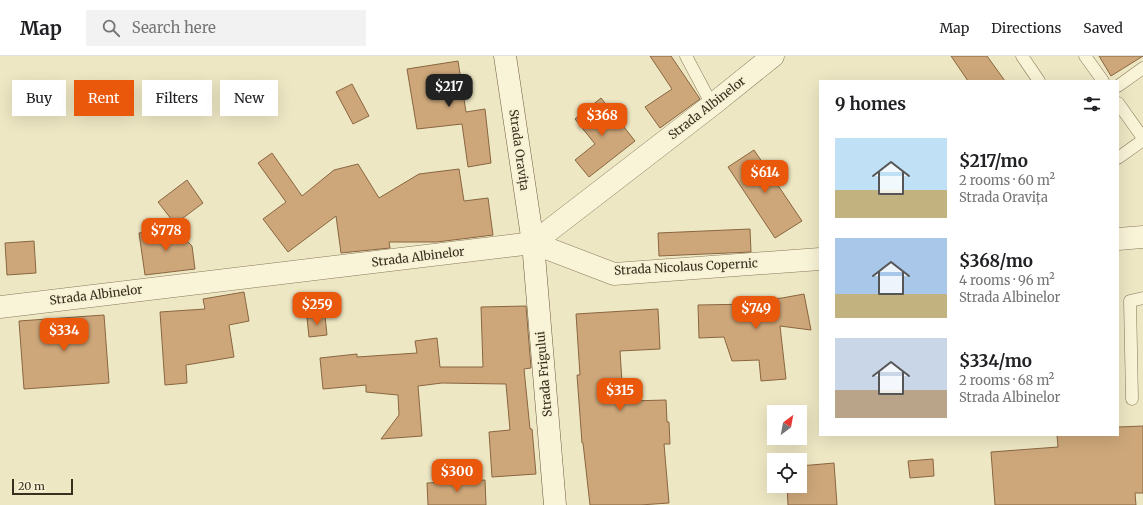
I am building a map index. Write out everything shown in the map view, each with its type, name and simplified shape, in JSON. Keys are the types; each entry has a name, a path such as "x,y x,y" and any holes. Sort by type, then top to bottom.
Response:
{"street":[{"name":"Strada Oravița","path":"505,56 533,243"},
{"name":"Strada Albinelor","path":"0,307 533,243 773,56"},
{"path":"1119,239 1143,237"},
{"name":"Strada Nicolaus Copernic","path":"533,243 614,274 819,259"},
{"name":"Strada Frigului","path":"533,243 555,505"}],"lane":[{"path":"686,56 712,105"},
{"path":"1022,56 1038,80"},
{"path":"1085,56 1102,80"},
{"path":"1119,85 1143,68"},
{"path":"1119,104 1143,139 1119,157"},
{"path":"1132,399 1130,301 1143,298"}],"building":[{"path":"650,56 671,56 700,99 660,128 645,107 672,89"},
{"path":"951,56 987,56 1004,80 967,80"},
{"path":"1099,56 1143,56 1111,76"},
{"path":"458,61 466,112 485,109 491,163 468,167 462,124 417,129 407,69"},
{"path":"352,84 369,116 353,124 336,92"},
{"path":"601,98 635,141 589,177 575,160 595,144 575,119"},
{"path":"754,150 802,221 775,238 728,167"},
{"path":"272,153 302,196 334,170 358,164 379,198 419,174 459,169 464,201 488,198 493,235 437,242 389,242 390,248 341,253 336,216 288,252 263,219 286,202 258,163"},
{"path":"187,180 203,203 175,224 158,202"},
{"path":"174,228 192,246 195,269 145,275 139,233"},
{"path":"750,229 751,252 659,256 658,233"},
{"path":"34,241 36,273 7,275 5,243"},
{"path":"244,292 249,321 229,325 234,357 186,365 187,383 165,385 160,312 205,309 203,299"},
{"path":"804,294 811,330 780,326 786,379 761,381 759,360 732,361 724,337 699,338 698,305 753,304 753,301"},
{"path":"526,306 531,368 524,369 536,474 492,477 489,432 510,430 506,384 442,383 418,386 422,436 381,439 399,415 398,395 366,392 366,385 323,389 320,358 357,354 357,357 417,353 415,341 437,338 440,367 483,367 481,307"},
{"path":"658,309 660,349 620,351 622,382 628,382 630,401 666,400 670,444 664,444 669,503 640,505 590,505 582,443 577,375 580,375 576,314"},
{"path":"104,315 109,383 24,389 19,321"},
{"path":"325,316 327,335 309,337 307,318"},
{"path":"1143,426 1143,493 1135,493 1136,505 995,505 991,452 1058,447 1057,436 1119,436 1119,427"},
{"path":"933,459 934,476 910,478 908,461"},
{"path":"834,463 837,505 788,505 787,493 807,493 807,465"},
{"path":"485,480 486,505 428,505 427,483"}]}
